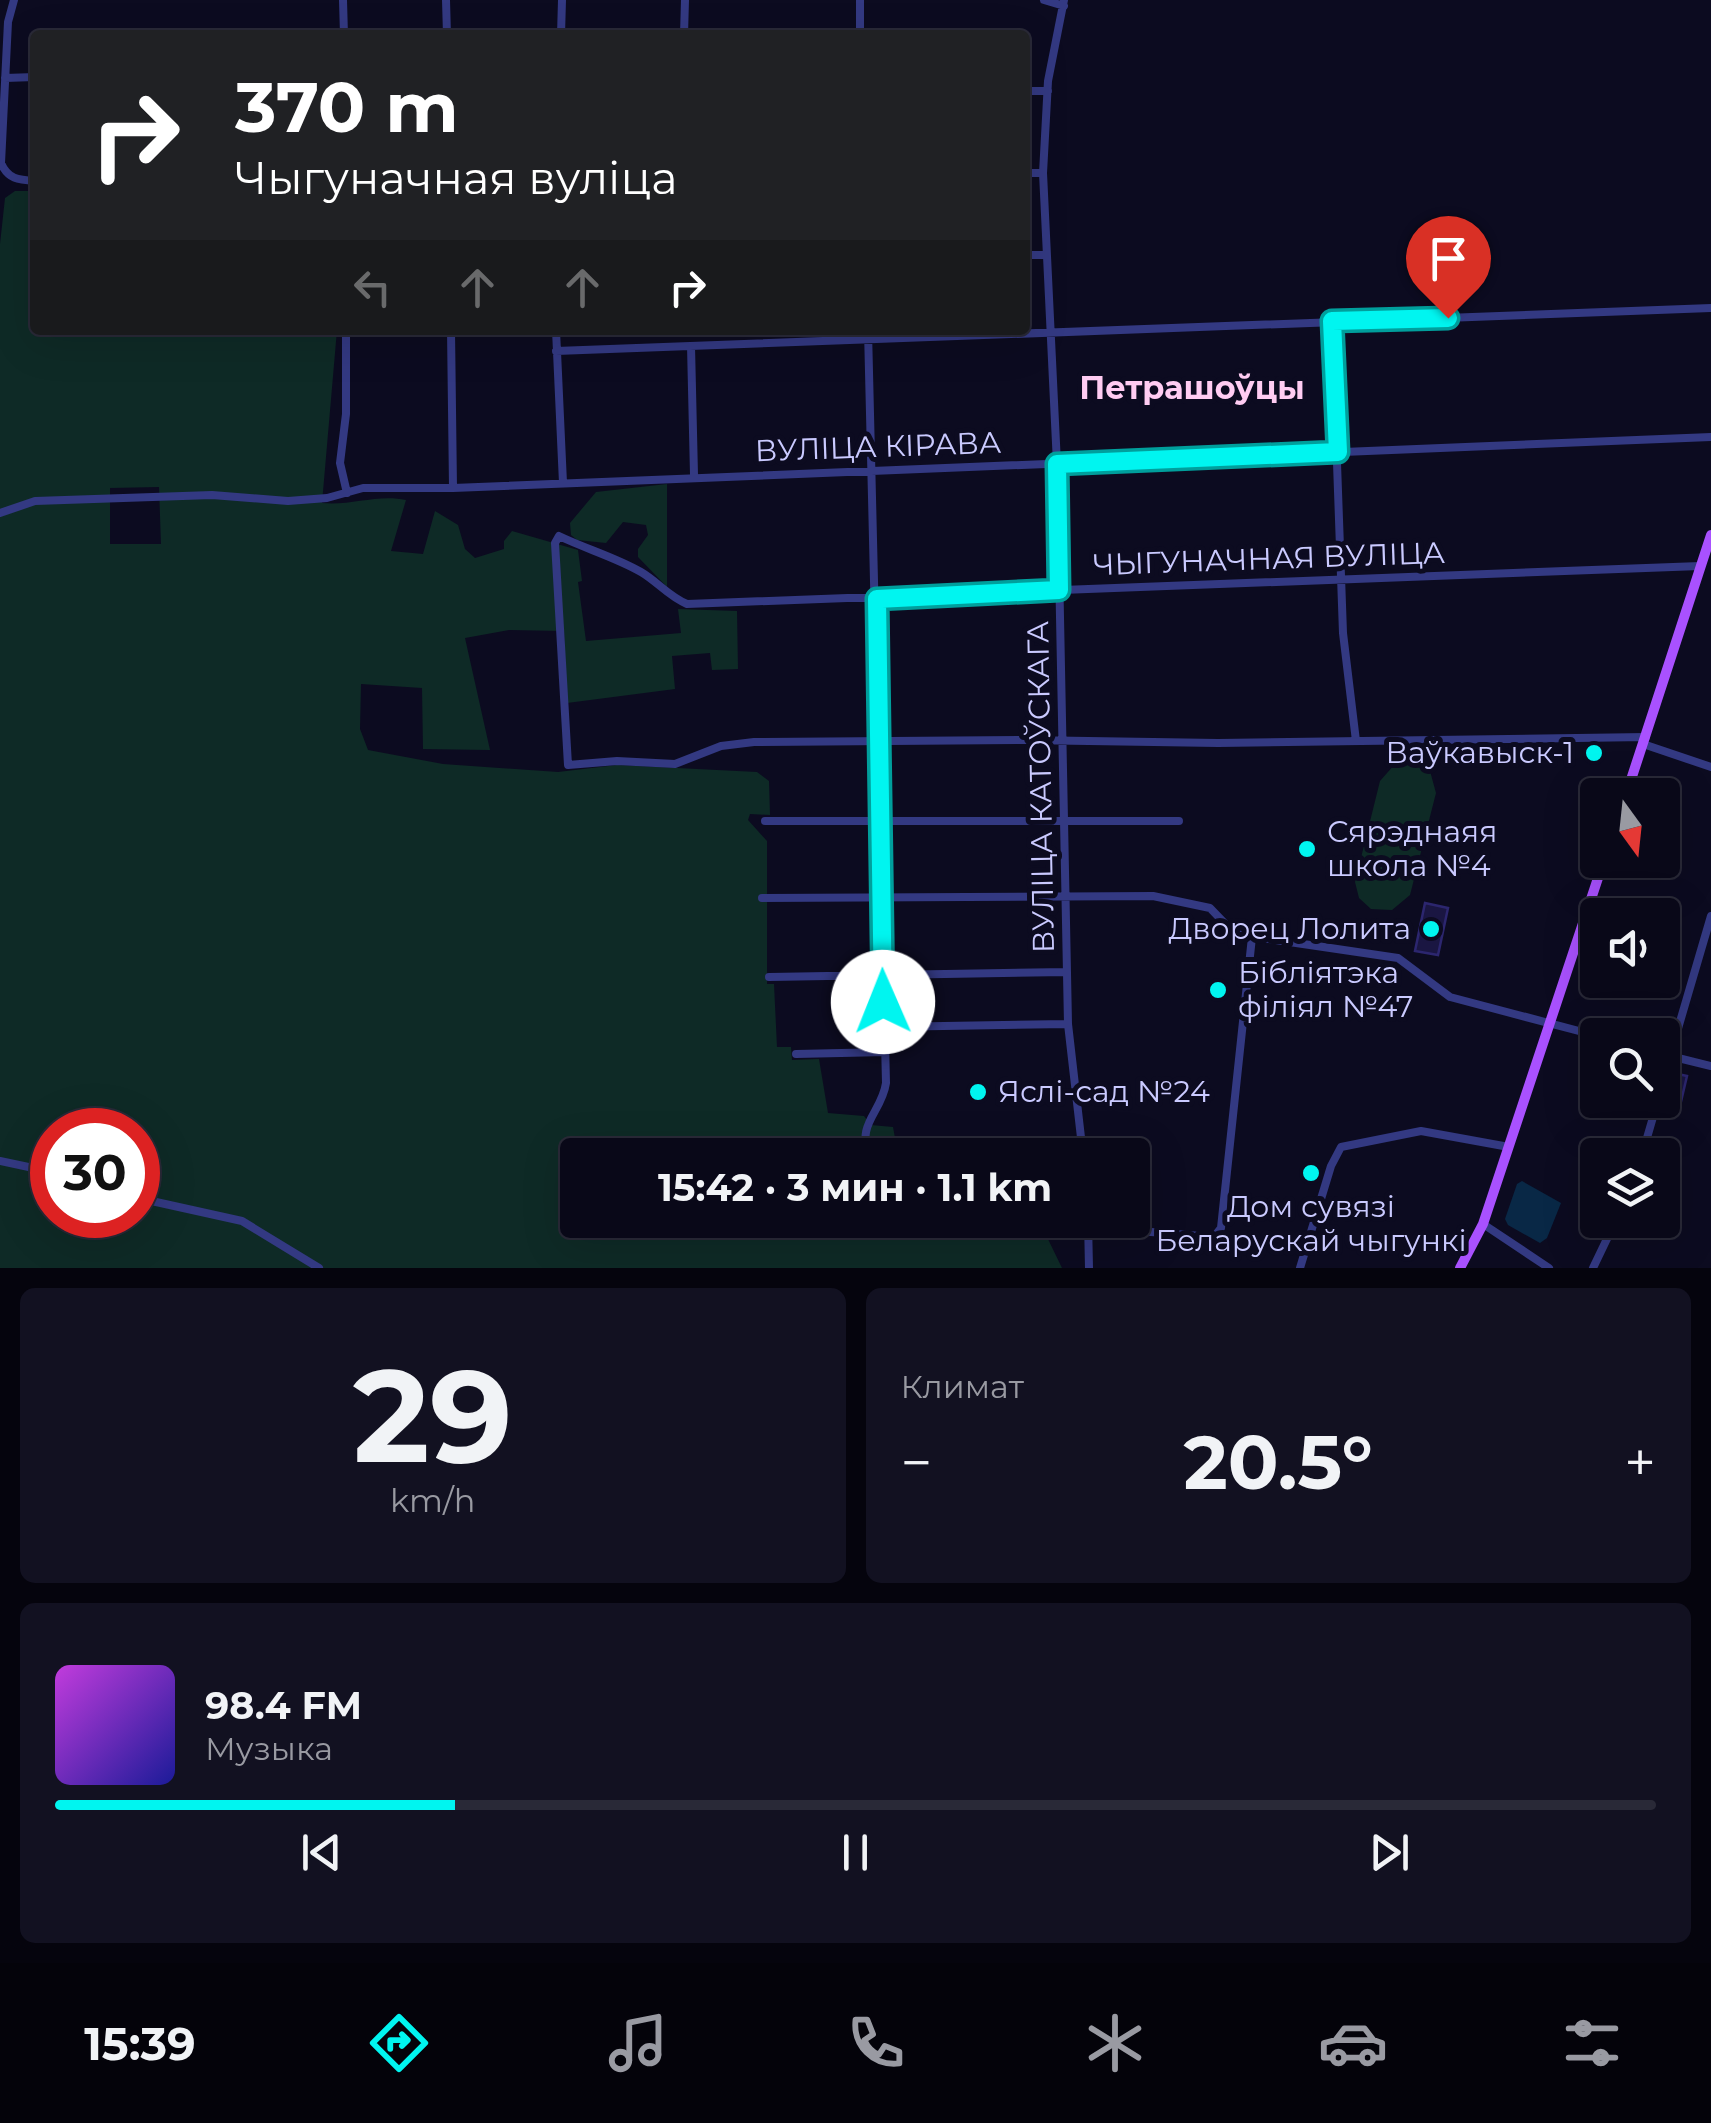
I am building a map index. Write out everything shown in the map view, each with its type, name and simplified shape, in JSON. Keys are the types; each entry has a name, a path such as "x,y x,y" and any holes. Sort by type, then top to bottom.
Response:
{"main road":[{"path":"1632,778 1711,534"},
{"path":"1460,1268 1483,1224 1598,878"}],"street":[{"path":"14,0 8,22 1,163 16,180 30,181"},
{"path":"343,0 344,30"},
{"path":"446,0 447,30"},
{"path":"560,30 562,0"},
{"path":"684,30 685,0"},
{"path":"860,0 860,30"},
{"path":"1044,0 1064,3"},
{"name":"ВУЛІЦА КАТОЎСКАГА","path":"1064,3 1048,91 1043,173 1057,464 1068,1024 1081,1138"},
{"path":"5,78 30,77"},
{"path":"1030,91 1048,91"},
{"path":"1030,174 1043,173"},
{"path":"1030,256 1046,256"},
{"path":"1030,334 1711,308"},
{"path":"1332,321 1343,633 1356,741"},
{"path":"346,335 346,414 340,463 346,493"},
{"path":"451,335 453,488"},
{"path":"556,335 563,482"},
{"path":"556,351 853,335"},
{"path":"863,1138 864,1129 884,1098 886,1052 868,335"},
{"path":"691,346 694,475"},
{"name":"ВУЛІЦА КІРАВА","path":"0,513 35,501 196,496 288,501 389,486 453,488 694,475 1711,436"},
{"name":"ЧЫГУНАЧНАЯ ВУЛІЦА","path":"880,742 754,742 721,746 675,764 568,764 555,543 559,536 623,562 688,604 1700,566"},
{"path":"880,742 1644,740 1711,766"},
{"path":"765,821 1178,821"},
{"path":"762,898 1153,896 1210,908 1226,928 1252,938 1398,958 1450,997 1580,1031"},
{"path":"1678,1018 1711,916"},
{"path":"1150,1229 1214,1236 1221,1228 1252,938"},
{"path":"769,977 1066,972"},
{"path":"884,1027 1068,1024"},
{"path":"796,1054 886,1052"},
{"path":"1680,1058 1711,1066"},
{"path":"1300,1268 1331,1166 1341,1147 1421,1131 1509,1147"},
{"path":"0,1161 30,1167"},
{"path":"160,1203 242,1221 318,1268"},
{"path":"1483,1224 1549,1268"},
{"path":"1088,1238 1089,1268"},
{"path":"1593,1268 1607,1238"}],"green space":[{"path":"15,191 30,191 30,335 337,335 322,503 406,500 391,551 423,554 435,511 458,525 465,549 475,558 504,549 504,541 512,531 578,550 586,641 681,633 678,609 737,611 738,669 712,670 710,653 672,656 675,689 567,703 564,631 509,630 465,638 490,750 423,749 422,688 361,684 360,729 368,750 443,764 558,772 617,765 757,772 769,781 770,815 750,814 748,820 767,841 767,984 774,984 777,1047 791,1047 792,1060 819,1059 828,1113 864,1116 871,1125 893,1127 895,1138 560,1138 560,1238 1047,1238 1062,1268 0,1268 0,244 5,198","holes":["159,487 161,544 110,544 110,488"]},
{"path":"667,484 667,587 638,557 638,549 648,535 646,525 623,522 606,543 577,540 571,535 570,523 596,492"},
{"path":"1413,762 1430,771 1436,793 1410,895 1392,910 1371,909 1359,898 1355,882 1380,781 1395,764"}],"water":[{"path":"1522,1181 1561,1203 1547,1238 1540,1243 1508,1225 1505,1219 1517,1184"}],"building":[{"name":"Дворец Лолита","path":"1425,903 1448,908 1438,955 1415,951"},
{"path":"1680,1074 1687,1076 1680,1106"}],"place":[{"name":"Ваўкавыск-1","path":"1594,753"},
{"name":"Сярэднаяя школа №4","path":"1307,849"},
{"name":"Дворец Лолита","path":"1431,929"},
{"name":"Бібліятэка філіял №47","path":"1218,990"},
{"name":"Яслі-сад №24","path":"978,1092"},
{"name":"Дом сувязі Беларускай чыгункі","path":"1311,1173"}],"district":[{"name":"Петрашоўцы","path":"1192,388"}],"route":[{"path":"883,1002 877,599 1059,590 1057,464 1338,452 1332,321 1448,318"}]}
